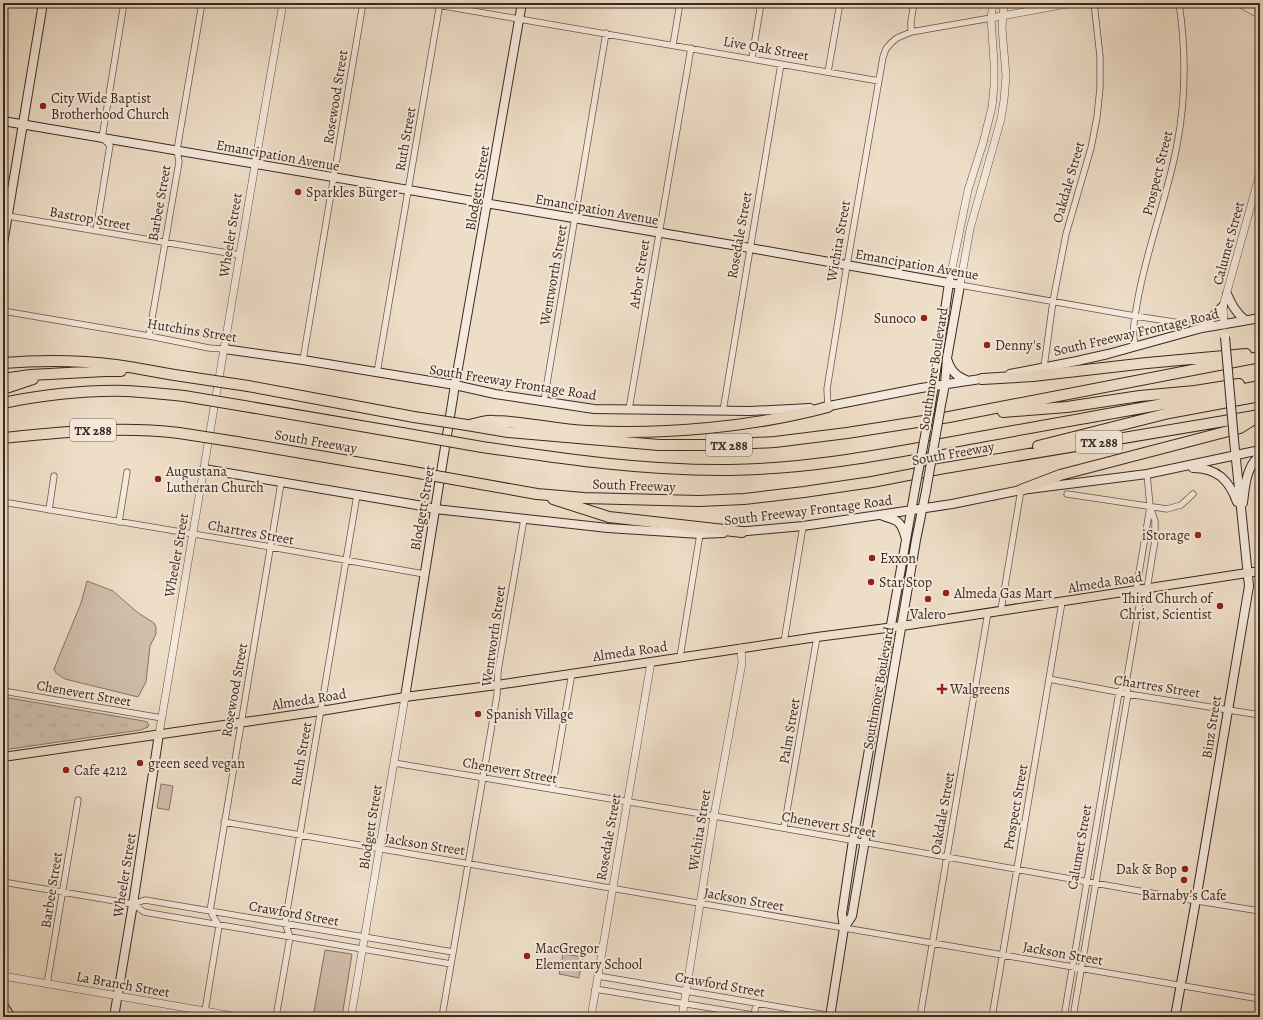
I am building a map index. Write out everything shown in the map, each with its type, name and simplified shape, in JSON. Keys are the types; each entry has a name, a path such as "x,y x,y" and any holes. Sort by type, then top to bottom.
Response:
{"highway":[{"path":"982,379 1033,376 1147,363 1260,353"},
{"name":"TX 288","path":"169,374 248,386 467,425 492,425 659,445 716,445 775,442 840,434 949,417 1260,357"},
{"path":"4,363 52,361 98,363 132,367 169,374"},
{"path":"3,379 21,376 105,371 169,374"},
{"path":"3,389 44,375"},
{"path":"949,417 1067,407 1140,396 1195,391 1260,380"},
{"path":"3,403 42,396 84,392 125,391 184,396 482,447 570,460 685,470 731,470 832,462 902,451 1260,386"},
{"path":"939,469 1083,436 1169,413 1260,396"},
{"path":"492,425 586,431 639,432 712,427 754,422 828,407"},
{"path":"1022,490 1060,475 1240,428 1260,415"},
{"name":"South Freeway","path":"5,438 98,429 139,429 179,433 237,442 538,494 584,498 698,501 812,491 872,482 939,469 1260,415"},
{"path":"538,494 586,511 609,517 742,532"},
{"path":"3,1008 9,1017"}],"main road":[{"path":"3,244 43,3"},
{"name":"Blodgett Street","path":"405,697 455,386 522,3"},
{"name":"Emancipation Avenue","path":"3,121 176,150 254,165 847,264 960,285"},
{"name":"Southmore Boulevard","path":"832,1017 844,928 842,914 853,840 931,404 949,283"},
{"name":"Southmore Boulevard","path":"844,928 852,916 945,384 947,358 960,285"},
{"path":"1227,294 1232,307 1238,315 1245,320"},
{"path":"1202,328 1223,306"},
{"name":"South Freeway Frontage Road","path":"377,373 495,394 594,409 722,411 828,407 933,386 982,379 1100,356 1202,328 1260,318"},
{"name":"Calumet Street","path":"1224,325 1234,440"},
{"name":"Hutchins Street","path":"224,349 303,360 377,373"},
{"path":"947,358 951,369 956,376 967,381"},
{"name":"Binz Street","path":"1175,1017 1249,586 1234,440"},
{"name":"South Freeway Frontage Road","path":"204,469 435,509 608,528 700,534 742,532 803,526 912,511 1022,490 1147,474 1260,450"},
{"path":"1241,512 1248,473 1252,463 1260,455"},
{"path":"1176,468 1200,468 1217,474 1227,482 1241,512"},
{"path":"879,515 895,519 901,523 906,538"},
{"name":"Almeda Road","path":"3,757 741,648 890,628 1260,571"},
{"path":"879,692 890,694"},
{"name":"Wheeler Street","path":"114,1017 159,734"}],"street":[{"path":"96,231 110,145 102,138 124,3"},
{"name":"Barbee Street","path":"149,336 179,162 176,150 202,3"},
{"name":"Wheeler Street","path":"159,734 254,165 283,3"},
{"name":"Rosewood Street","path":"303,360 363,3"},
{"name":"Live Oak Street","path":"426,3 440,4 879,81"},
{"path":"673,45 680,3"},
{"path":"752,58 761,3"},
{"path":"828,72 840,3"},
{"path":"911,32 914,3"},
{"name":"Southmore Boulevard","path":"949,283 968,190 983,143 992,107 994,63 991,18 993,3"},
{"name":"Southmore Boulevard","path":"960,285 970,229 1001,119 1006,76 1002,28 1004,3"},
{"path":"879,81 883,57 886,49 897,38 911,32 1072,3"},
{"name":"Oakdale Street","path":"1044,367 1053,301 1066,234 1091,148 1097,118 1100,88 1100,56 1094,3"},
{"name":"Prospect Street","path":"1136,346 1134,340 1135,316 1145,264 1170,177 1182,116 1184,52 1179,3"},
{"path":"1239,3 1258,14"},
{"path":"1255,3 1258,14"},
{"name":"Ruth Street","path":"377,373 440,4"},
{"name":"Wentworth Street","path":"544,401 606,33"},
{"name":"Arbor Street","path":"629,409 658,233 691,48"},
{"name":"Rosedale Street","path":"722,411 781,64"},
{"name":"Wichita Street","path":"828,407 827,389 879,81"},
{"path":"983,143 993,146"},
{"name":"Calumet Street","path":"1224,325 1223,306 1260,173"},
{"name":"Bastrop Street","path":"8,216 240,255"},
{"name":"Emancipation Avenue","path":"960,285 1187,324"},
{"name":"Hutchins Street","path":"3,311 149,336 209,348 224,349"},
{"path":"119,522 127,472"},
{"path":"1136,590 1150,506 1147,474"},
{"path":"49,510 54,476"},
{"name":"Rosewood Street","path":"210,911 281,483"},
{"path":"1001,610 1022,490"},
{"path":"1068,494 1167,509 1181,505 1193,494"},
{"name":"Ruth Street","path":"276,1017 290,937 285,923 357,495"},
{"name":"Chartres Street","path":"3,502 424,574"},
{"path":"1147,589 1155,540 1156,521 1150,506"},
{"name":"Wentworth Street","path":"442,1017 497,695 500,661 524,519"},
{"path":"784,642 803,526"},
{"path":"680,658 700,534"},
{"name":"Calumet Street","path":"1073,1017 1128,694 1126,683 1140,601 1147,589"},
{"name":"Calumet Street","path":"1136,590 1140,601"},
{"name":"Prospect Street","path":"992,1017 1062,602"},
{"name":"Oakdale Street","path":"920,1017 988,612"},
{"name":"Palm Street","path":"784,828 817,637"},
{"name":"Wichita Street","path":"682,1017 714,816 742,663 741,648"},
{"name":"Rosedale Street","path":"591,1017 651,662"},
{"path":"552,790 572,673"},
{"name":"Chartres Street","path":"1049,679 1128,694 1260,715"},
{"name":"Calumet Street","path":"1064,1017 1119,692 1126,683"},
{"name":"Chenevert Street","path":"3,691 162,718"},
{"name":"Blodgett Street","path":"351,1017 405,697"},
{"name":"Chenevert Street","path":"394,763 714,816 1096,883 1260,910"},
{"name":"Barbee Street","path":"47,984 78,800"},
{"name":"Jackson Street","path":"224,822 1260,999"},
{"name":"Crawford Street","path":"3,882 133,904 144,912 219,926 451,964"},
{"name":"Crawford Street","path":"133,904 145,900 453,952"},
{"path":"204,1014 219,926 210,911"},
{"name":"La Branch Street","path":"3,976 117,996 204,1014 239,1017"},
{"name":"Crawford Street","path":"598,976 832,1017"},
{"name":"Crawford Street","path":"595,990 766,1017"},
{"path":"754,1016 756,1003"}],"green space":[{"path":"87,581 113,591 137,612 154,623 156,627 156,634 150,646 146,682 138,697 65,679 56,673 54,669 81,603"},
{"path":"3,697 144,721 149,725 141,730 3,750"},
{"path":"161,784 173,786 169,810 157,808"},
{"path":"325,950 352,954 342,1017 313,1017"},
{"path":"563,954 583,957 579,978 559,974"}],"place":[{"name":"City Wide Baptist Brotherhood Church","path":"43,106"},
{"name":"Sparkles Burger","path":"298,192"},
{"name":"Sunoco","path":"924,318"},
{"name":"Denny's","path":"987,345"},
{"name":"Augustana Lutheran Church","path":"158,479"},
{"name":"iStorage","path":"1198,535"},
{"name":"Exxon","path":"872,558"},
{"name":"Star Stop","path":"871,582"},
{"name":"Almeda Gas Mart","path":"946,593"},
{"name":"Valero","path":"928,599"},
{"name":"Third Church of Christ, Scientist","path":"1220,606"},
{"name":"Walgreens","path":"942,689"},
{"name":"Spanish Village","path":"478,714"},
{"name":"green seed vegan","path":"140,763"},
{"name":"Cafe 4212","path":"66,770"},
{"name":"Dak & Bop","path":"1185,869"},
{"name":"Barnaby’s Cafe","path":"1184,880"},
{"name":"MacGregor Elementary School","path":"527,956"}]}
